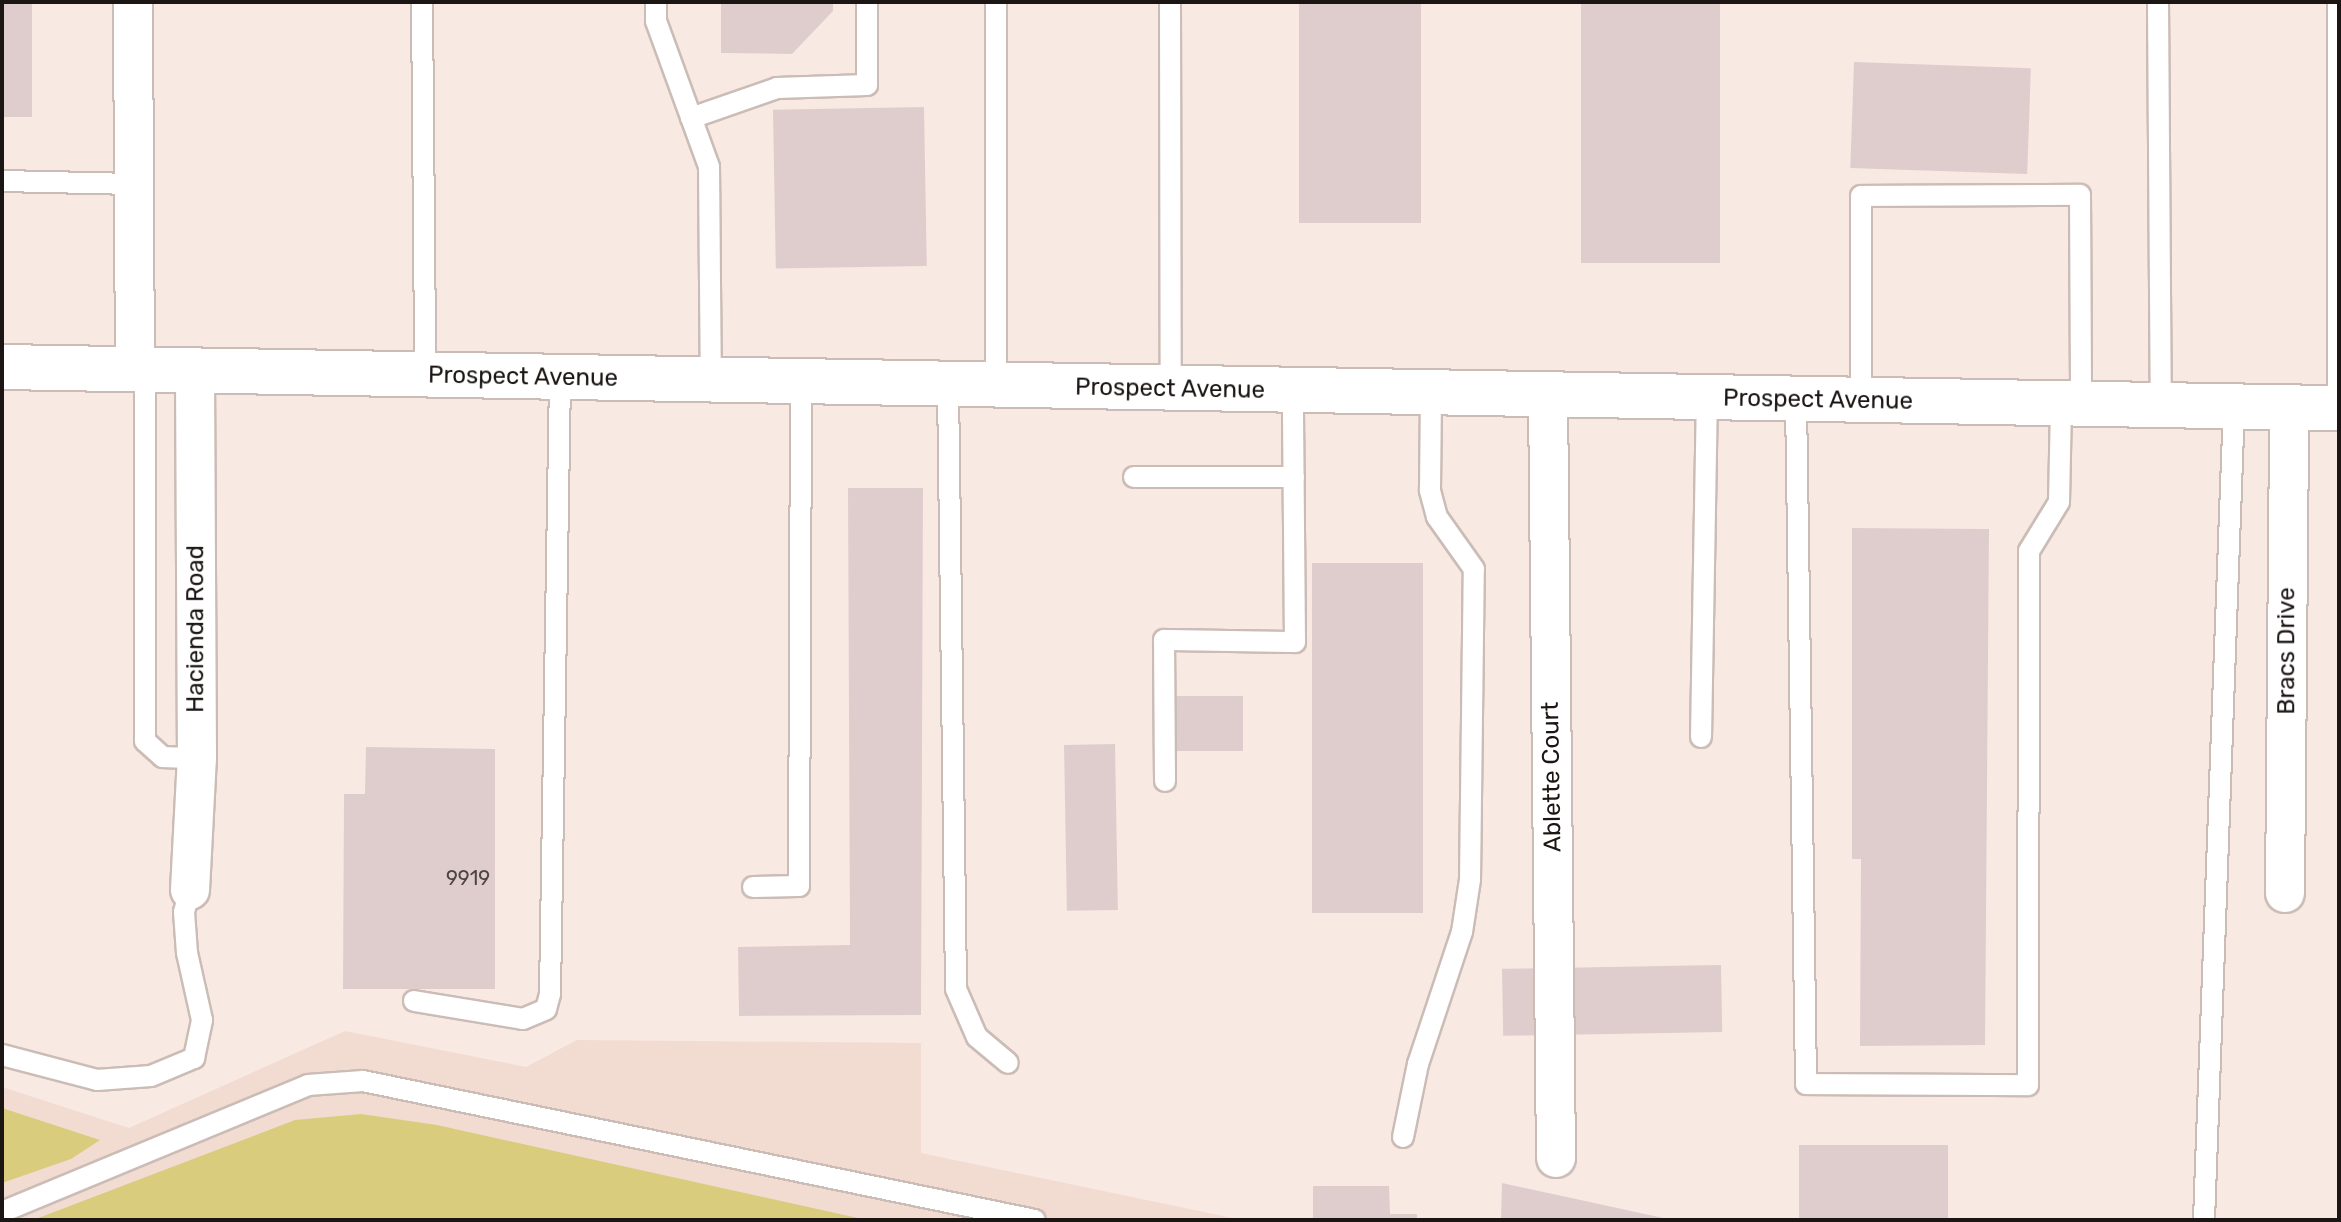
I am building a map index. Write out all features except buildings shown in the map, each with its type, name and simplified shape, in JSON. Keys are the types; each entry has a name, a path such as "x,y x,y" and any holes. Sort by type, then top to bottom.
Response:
{"main road":[{"name":"Prospect Avenue","path":"2,367 140,367 425,376 2339,408"}],"street":[{"path":"133,2 134,184 140,367"},
{"name":"Hacienda Road","path":"190,890 197,758 195,368"},
{"name":"Ablette Court","path":"1548,396 1556,1158"},
{"name":"Bracs Drive","path":"2285,893 2289,408"}],"lane":[{"path":"422,2 425,376"},
{"path":"656,2 656,21 709,167 711,381"},
{"path":"691,118 777,88 867,85 867,2"},
{"path":"996,2 996,386"},
{"path":"1170,2 1171,389"},
{"path":"2158,2 2161,406"},
{"path":"2338,2 2339,408"},
{"path":"2,181 134,184"},
{"path":"1796,400 1806,1084 2028,1085 2029,551 2059,502 2071,405 2080,195 1861,196 1861,401"},
{"path":"140,367 145,741 163,757 197,758"},
{"path":"414,1001 523,1019 546,1009 550,994 560,378"},
{"path":"753,887 799,886 801,382"},
{"path":"948,385 956,989 977,1037 1008,1063"},
{"path":"1165,781 1164,640 1295,642 1293,392"},
{"path":"1403,1137 1418,1064 1462,932 1470,880 1474,569 1437,517 1430,490 1431,394"},
{"path":"1701,737 1707,399"},
{"path":"2204,1220 2234,407"},
{"path":"1134,477 1294,477"},
{"path":"2,1055 97,1080 151,1076 194,1058 202,1020 187,953 184,912 190,890"},
{"path":"2,1212 308,1085 363,1081 1035,1220"}],"shaded area":[{"path":"345,1031 526,1067 577,1040 921,1043 921,1153 1242,1220 2,1220 2,1087 129,1128"},
{"path":"2,1108 100,1140 71,1159 2,1183"},
{"path":"361,1114 437,1125 867,1220 33,1220 295,1120"}]}
